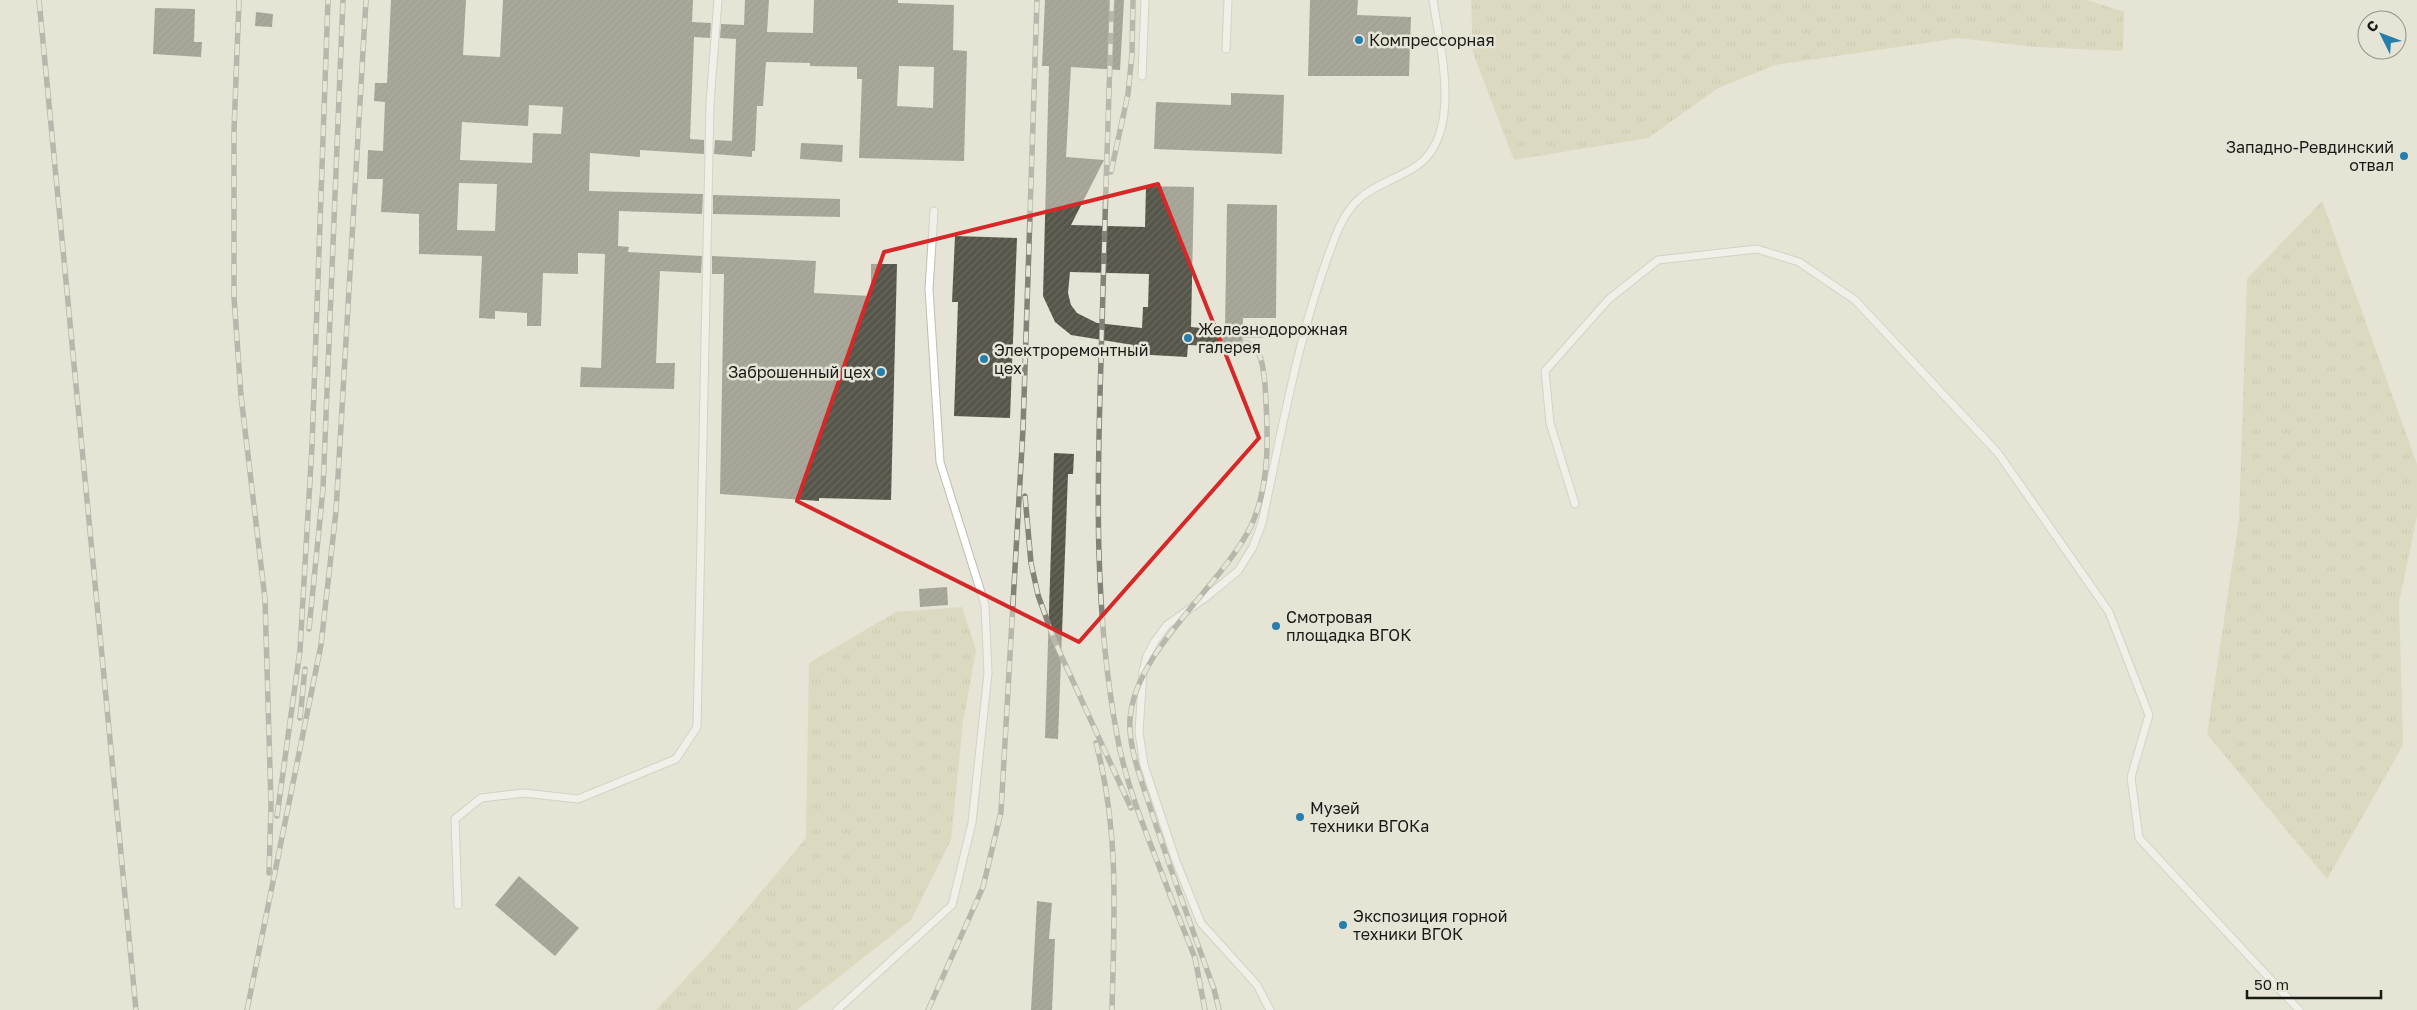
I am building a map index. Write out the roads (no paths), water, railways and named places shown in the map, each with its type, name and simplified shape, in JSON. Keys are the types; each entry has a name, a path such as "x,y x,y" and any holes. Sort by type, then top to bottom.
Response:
{"lane":[{"path":"458,905 455,819 481,798 524,793 578,799 676,759 697,727 710,103 718,0"},
{"path":"1142,76 1145,0"},
{"path":"1226,49 1228,0"},
{"path":"1270,1010 1257,985 1201,923 1176,862 1142,756 1140,732 1143,670 1146,656 1166,625 1205,598 1238,571 1253,546 1262,523 1297,359 1324,269 1339,228 1352,206 1365,193 1425,160 1437,143 1443,121 1445,92 1433,0"},
{"path":"837,1010 952,905 972,823 988,673 984,605 940,462 929,289 934,211"},
{"path":"1574,504 1550,423 1545,371 1609,299 1658,260 1757,249 1799,262 1855,300 1998,453 2109,612 2148,715 2131,777 2139,838 2299,1010"}],"railway":[{"path":"39,0 136,1010"},
{"path":"239,0 234,131 234,297 241,396 265,599 271,805 269,873"},
{"path":"277,816 300,650 312,446 328,0"},
{"path":"309,629 323,489 343,0"},
{"path":"247,1010 321,645 336,511 366,0"},
{"path":"928,1010 983,887 1001,812 1023,429 1037,0"},
{"path":"1112,0 1098,502 1104,642 1121,756 1141,819 1172,900"},
{"path":"1111,172 1128,94 1132,54 1133,0"},
{"path":"1243,335 1263,335"},
{"path":"1219,1010 1214,989 1173,876 1140,776 1133,753 1130,719 1135,693 1147,668 1181,620 1237,549 1251,526 1257,509 1262,492 1267,457 1265,385 1261,359 1258,353 1250,344 1243,342"},
{"path":"1025,496 1031,563 1038,595 1055,642 1131,808"},
{"path":"300,718 305,669"},
{"path":"1096,743 1109,810 1114,876 1112,1010"},
{"path":"1170,895 1195,958 1205,1010"}],"place":[{"name":"Компрессорная","path":"1359,40"},
{"name":"Западно-Ревдинский отвал","path":"2404,156"},
{"name":"Железнодорожная галерея","path":"1188,338"},
{"name":"Электроремонтный цех","path":"984,359"},
{"name":"Заброшенный цех","path":"881,372"},
{"name":"Смотровая площадка ВГОК","path":"1276,626"},
{"name":"Музей техники ВГОКа","path":"1300,817"},
{"name":"Экспозиция горной техники ВГОК","path":"1343,925"}]}
